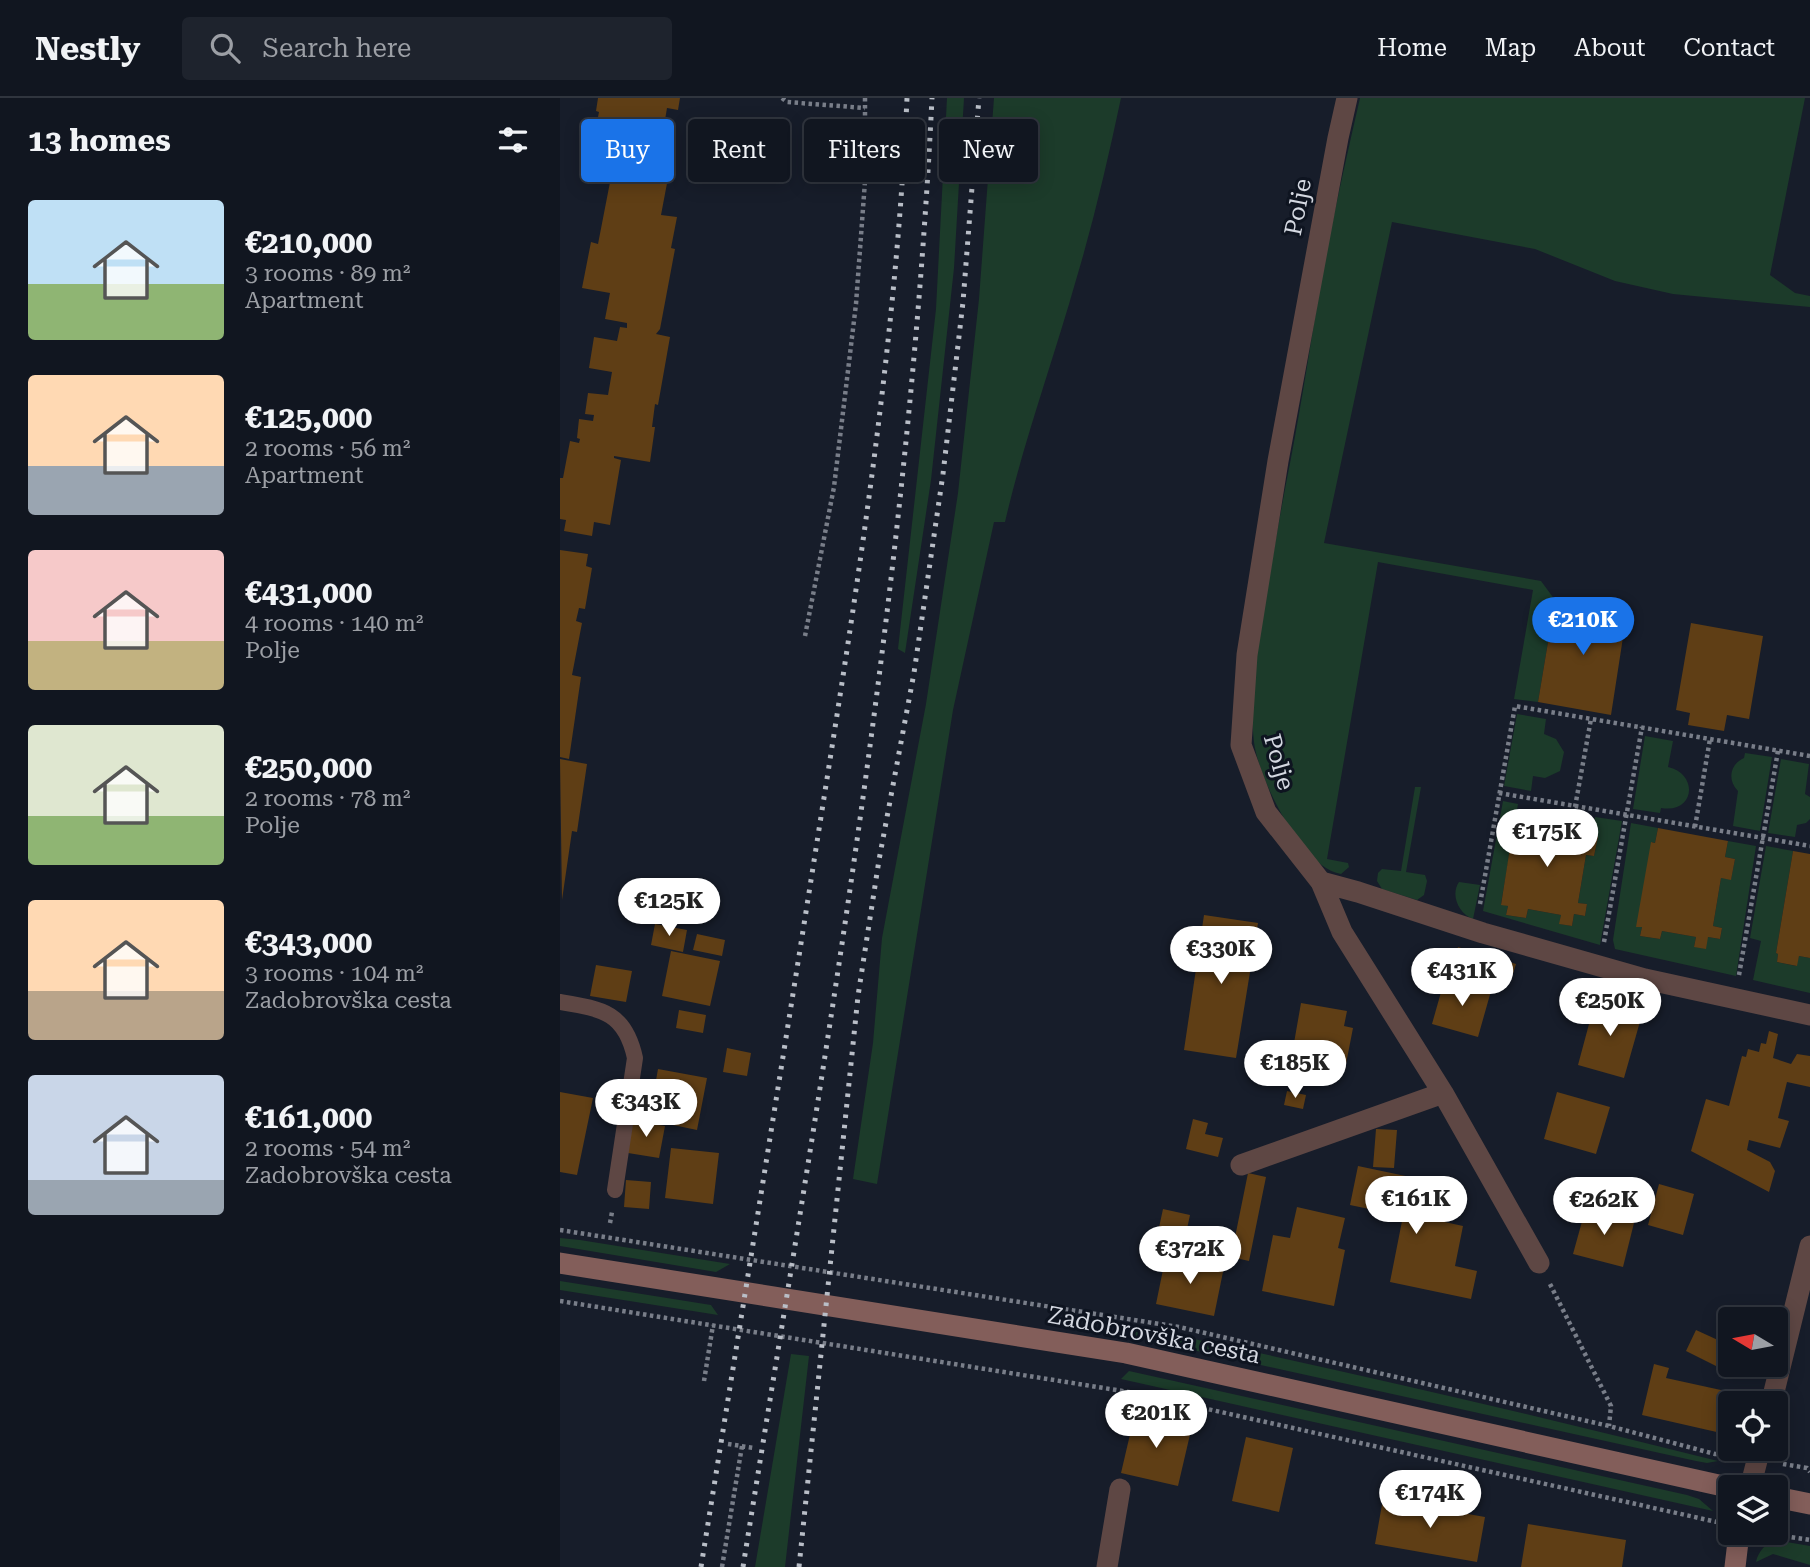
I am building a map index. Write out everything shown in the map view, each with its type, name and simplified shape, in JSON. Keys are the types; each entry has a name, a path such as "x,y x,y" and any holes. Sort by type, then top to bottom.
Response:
{"main road":[{"name":"Zadobrovška cesta","path":"560,1264 1126,1353 1718,1485"},
{"path":"1788,1499 1810,1504"},
{"path":"1732,1545 1735,1567"}],"street":[{"name":"Polje","path":"1347,98 1278,461 1247,655 1241,745 1266,812 1321,882 1342,932 1443,1093 1539,1263"},
{"path":"1321,882 1358,891 1483,933 1645,979 1810,1015"},
{"path":"1241,1165 1443,1093"},
{"path":"1774,1391 1810,1246"},
{"path":"1107,1567 1120,1489"}],"lane":[{"path":"560,1002 603,1011 618,1020 631,1040 635,1058 615,1190"}],"path":[{"path":"782,98 787,102 865,108"},
{"path":"805,636 834,487 856,304 865,181 865,98"},
{"path":"1478,915 1515,706 1810,756"},
{"path":"1575,807 1591,719"},
{"path":"1603,950 1642,727"},
{"path":"1695,827 1710,739"},
{"path":"1738,983 1778,751"},
{"path":"1499,793 1810,846"},
{"path":"1539,1263 1611,1406 1609,1426"},
{"path":"560,1301 1135,1393 1718,1525"},
{"path":"704,1381 713,1325"},
{"path":"1592,1422 1718,1454"},
{"path":"728,1444 754,1448"},
{"path":"722,1567 741,1446"},
{"path":"1798,1467 1807,1468 1810,1472"},
{"path":"1788,1537 1810,1540"}],"green space":[{"path":"947,98 964,98 963,119 946,119"},
{"path":"994,98 1121,98 1089,235 1005,522 994,522 953,710 877,1184 853,1179 873,1043 882,938 926,704 958,493 979,299 988,182 1038,182 1038,119 992,119"},
{"path":"1360,98 1805,98 1770,275 1795,293 1810,296 1810,307 1673,294 1615,281 1535,249 1392,222 1324,543 1541,581 1555,600 1538,702 1514,699 1533,590 1378,562 1327,859 1348,863 1349,867 1341,874 1327,868 1312,856 1298,840 1273,798 1257,758 1252,709 1261,626 1323,270"},
{"path":"943,182 959,182 954,268 931,480 905,653 898,649 936,309"},
{"path":"1517,714 1546,719 1544,734 1556,739 1564,752 1560,771 1545,778 1533,776 1531,791 1504,786"},
{"path":"1645,736 1673,741 1668,767 1685,777 1688,785 1689,792 1681,805 1661,808 1660,813 1633,809"},
{"path":"1745,753 1772,757 1760,831 1733,826 1738,791 1731,777 1733,768 1744,758"},
{"path":"1781,759 1809,764 1805,794 1810,797 1810,819 1797,825 1795,837 1768,833"},
{"path":"1415,787 1421,787 1406,872 1425,875 1427,881 1424,895 1417,900 1382,889 1377,881 1378,873 1382,869 1401,871"},
{"path":"1503,801 1518,804 1501,904 1508,906 1506,915 1526,918 1528,909 1561,915 1560,924 1572,926 1574,914 1585,916 1587,904 1578,903 1586,855 1594,856 1598,837 1592,836 1595,817 1622,821 1600,945 1483,911"},
{"path":"1631,823 1658,828 1655,843 1652,842 1637,927 1642,927 1640,936 1660,939 1662,931 1696,937 1694,947 1708,937 1720,939 1722,928 1713,926 1721,878 1731,879 1735,859 1725,857 1728,841 1756,846 1736,976 1615,949 1613,940"},
{"path":"1766,846 1793,851 1776,953 1777,962 1796,966 1799,956 1810,958 1810,993 1753,980 1761,941 1750,938"},
{"path":"1459,882 1480,885 1473,919 1457,904 1455,893"},
{"path":"560,1238 730,1264 716,1272 560,1246"},
{"path":"560,1281 711,1305 718,1315 560,1290"},
{"path":"1125,1325 1274,1356 1718,1461 1696,1461 1138,1338"},
{"path":"791,1354 809,1356 785,1567 755,1567"},
{"path":"1129,1371 1687,1495 1699,1499 1713,1511 1121,1379"},
{"path":"1788,1542 1810,1546 1810,1565 1773,1554 1756,1562 1767,1545 1788,1545"}],"building":[{"path":"598,98 680,98 678,110 667,108 665,119 598,119 599,112 596,111"},
{"path":"610,182 667,182 661,215 677,217 671,248 675,249 660,329 656,334 670,337 658,405 655,404 650,462 614,456 621,460 610,525 594,522 592,536 564,531 566,520 560,519 560,478 563,478 570,441 579,443 579,419 593,421 594,415 585,414 588,393 608,395 612,372 589,368 594,337 617,341 620,327 627,328 627,323 605,319 610,293 582,288 591,242 598,244"},
{"path":"560,550 588,554 586,566 592,568 585,609 579,608 576,621 582,623 572,675 581,677 569,759 560,757"},
{"path":"1555,600 1614,610 1616,603 1628,605 1611,715 1538,702"},
{"path":"1691,623 1763,636 1749,719 1727,715 1724,731 1688,725 1690,713 1676,710"},
{"path":"560,759 587,764 577,832 572,831 562,900"},
{"path":"1515,816 1590,828 1589,836 1598,837 1594,856 1586,855 1578,903 1587,904 1585,916 1574,914 1572,926 1559,924 1561,915 1528,909 1526,918 1506,915 1508,906 1501,905"},
{"path":"1658,828 1728,841 1725,857 1735,859 1731,880 1721,878 1713,926 1722,928 1720,939 1708,937 1706,949 1694,947 1696,937 1662,931 1660,939 1640,936 1642,927 1636,927 1651,842 1655,843"},
{"path":"1793,851 1810,854 1810,958 1799,956 1797,966 1777,962 1776,953"},
{"path":"1204,915 1258,923 1236,1058 1184,1050"},
{"path":"655,924 687,930 683,952 651,945"},
{"path":"697,934 725,940 722,956 693,950"},
{"path":"1458,947 1516,964 1511,980 1453,964"},
{"path":"671,951 720,961 710,1006 662,996"},
{"path":"596,965 632,971 626,1002 590,996"},
{"path":"1445,978 1491,991 1478,1037 1432,1024"},
{"path":"1596,998 1643,1011 1624,1078 1578,1065"},
{"path":"1301,1003 1347,1011 1344,1026 1353,1028 1345,1069 1291,1060"},
{"path":"679,1010 706,1015 703,1033 676,1028"},
{"path":"1769,1031 1778,1034 1773,1058 1791,1064 1797,1054 1810,1056 1810,1087 1787,1082 1778,1118 1789,1121 1780,1148 1749,1140 1747,1150 1770,1162 1775,1171 1769,1192 1691,1151 1706,1099 1729,1106 1742,1056 1746,1057 1748,1049 1759,1052 1761,1043 1766,1044"},
{"path":"727,1048 751,1053 747,1076 723,1072"},
{"path":"658,1069 707,1078 697,1130 649,1120"},
{"path":"1287,1091 1306,1095 1303,1109 1284,1105"},
{"path":"560,1092 593,1098 577,1175 560,1172"},
{"path":"1557,1092 1610,1107 1596,1154 1544,1139"},
{"path":"1193,1119 1208,1123 1205,1134 1223,1138 1218,1157 1186,1149"},
{"path":"633,1121 665,1126 659,1158 628,1153"},
{"path":"1376,1129 1397,1130 1394,1168 1373,1167"},
{"path":"671,1148 719,1153 713,1204 665,1198"},
{"path":"1358,1166 1415,1178 1408,1214 1463,1226 1455,1266 1477,1271 1471,1299 1390,1282 1403,1216 1350,1205"},
{"path":"1248,1173 1266,1177 1249,1261 1231,1257"},
{"path":"626,1180 651,1182 649,1209 624,1207"},
{"path":"1659,1184 1694,1194 1683,1235 1648,1225"},
{"path":"1297,1207 1345,1218 1338,1248 1345,1250 1334,1306 1262,1291 1273,1235 1290,1238"},
{"path":"1586,1207 1635,1219 1623,1267 1573,1254"},
{"path":"1163,1209 1190,1215 1182,1252 1155,1246"},
{"path":"1166,1255 1224,1267 1214,1316 1156,1304"},
{"path":"1696,1330 1718,1340 1718,1367 1686,1351"},
{"path":"1654,1364 1669,1368 1666,1378 1725,1391 1718,1391 1718,1432 1642,1415"},
{"path":"1135,1413 1192,1426 1178,1486 1121,1473"},
{"path":"1246,1437 1293,1448 1279,1512 1232,1501"},
{"path":"1383,1499 1485,1517 1477,1562 1375,1544"},
{"path":"1528,1524 1626,1540 1622,1567 1521,1567"}],"railway":[{"path":"701,1567 834,733 874,462 894,280 907,98"},
{"path":"743,1567 831,1018 882,651 920,283 932,98"},
{"path":"799,1567 858,996 879,860 914,673 943,474 963,302 979,98"}]}
